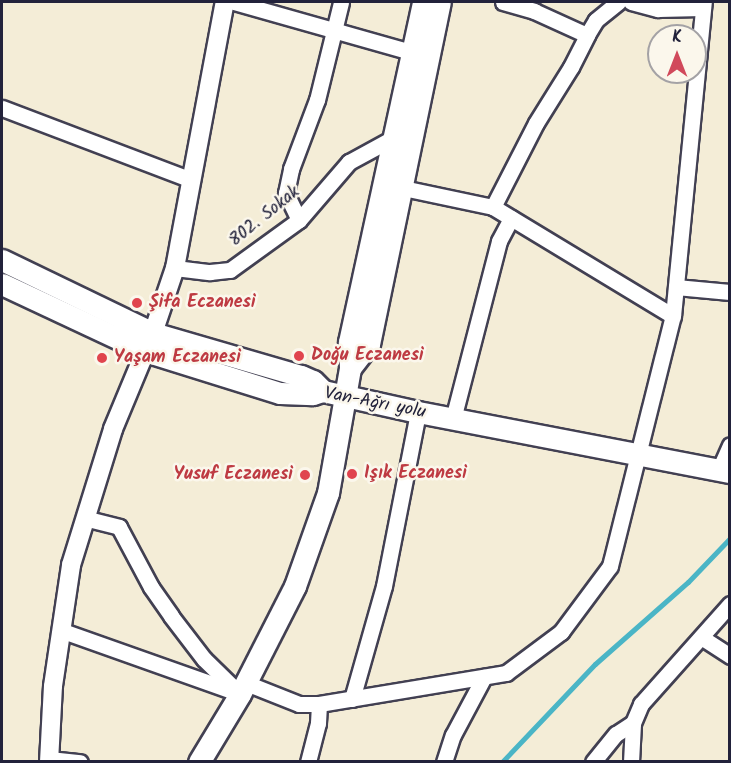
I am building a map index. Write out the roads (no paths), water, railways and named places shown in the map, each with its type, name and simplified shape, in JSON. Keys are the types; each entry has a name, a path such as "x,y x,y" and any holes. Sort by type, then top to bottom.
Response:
{"main road":[{"path":"199,762 243,688 296,586 325,504 350,368 369,344 394,184 421,55 423,2"},
{"path":"394,184 395,137 440,2"},
{"path":"2,260 149,342"},
{"name":"Van-Ağrı yolu","path":"2,284 280,393 300,395 323,391 638,456 724,471"}],"street":[{"path":"80,762 49,760 52,686 71,565 113,429 149,342 175,268 225,2"},
{"path":"234,2 335,28 421,55"},
{"path":"298,220 286,194 291,169 317,100 341,2"},
{"path":"503,2 534,11 586,35"},
{"path":"494,207 536,123 571,67 586,35 596,20 618,2"},
{"path":"60,630 299,704 319,704 506,673 561,632 610,566 673,316 700,62 703,5 658,9 631,2"},
{"path":"2,108 192,180"},
{"name":"802. Sokak","path":"175,268 224,272 298,220 349,162 395,137"},
{"path":"394,184 494,207 673,316"},
{"path":"453,419 499,241 511,218"},
{"path":"676,287 729,292"},
{"path":"352,699 384,586 418,412"},
{"path":"724,471 729,445"},
{"path":"84,518 119,527 151,587 204,659 243,688"},
{"path":"631,762 633,723 641,704 729,604"},
{"path":"701,637 729,656"},
{"path":"444,762 453,735 484,677"},
{"path":"308,762 318,723 319,704"},
{"path":"593,762 616,734 633,723"}],"waterway":[{"path":"502,762 595,664 688,582 730,538"}],"place":[{"name":"Şifa Eczanesi","path":"137,303"},
{"name":"Doğu Eczanesi","path":"299,356"},
{"name":"Yaşam Eczanesi","path":"102,358"},
{"name":"Işık Eczanesi","path":"352,474"},
{"name":"Yusuf Eczanesi","path":"305,475"}]}
